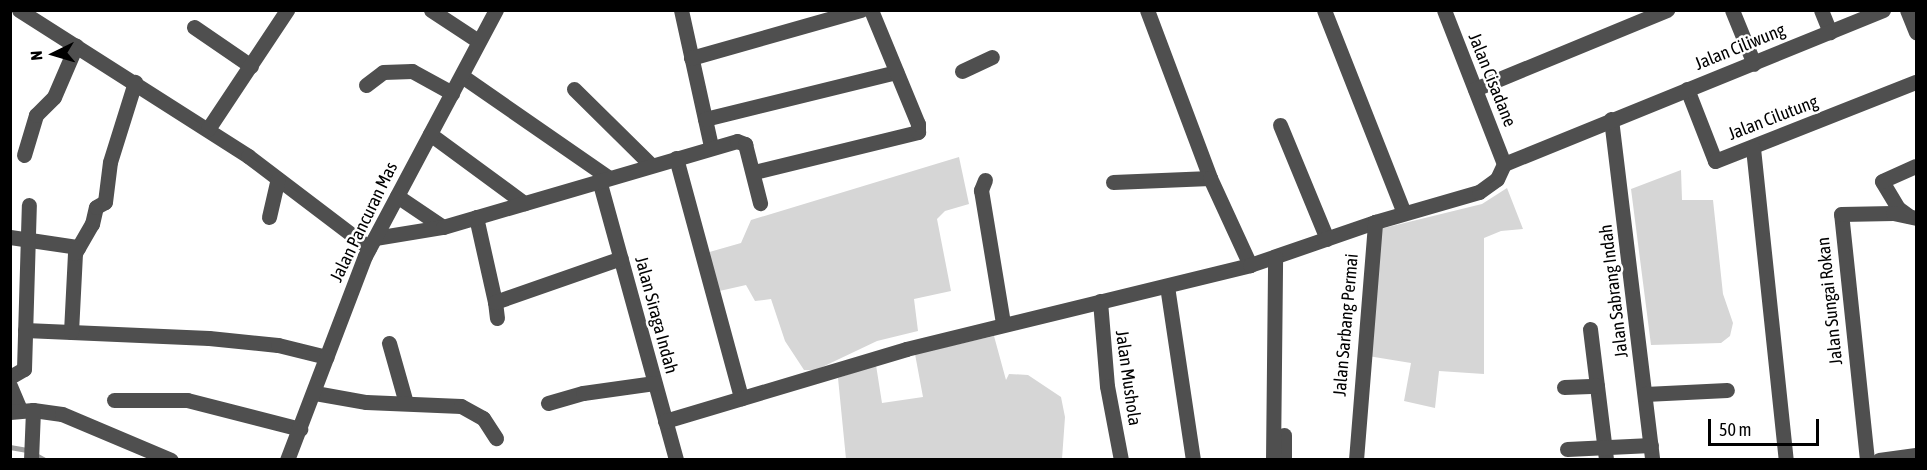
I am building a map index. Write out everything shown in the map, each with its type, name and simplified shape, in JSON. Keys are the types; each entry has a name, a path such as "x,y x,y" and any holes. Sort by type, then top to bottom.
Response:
{"street":[{"path":"19,10 208,129 372,243 443,227 711,147 742,142 754,172 760,203"},
{"path":"208,129 287,10"},
{"path":"431,10 478,41"},
{"name":"Jalan Pancuran Mas","path":"287,459 315,393 372,243 496,10"},
{"path":"681,10 711,147"},
{"path":"691,58 861,10"},
{"path":"754,172 918,132 871,10"},
{"path":"1147,10 1210,178 1250,265"},
{"path":"1324,10 1404,213"},
{"path":"1475,89 1667,10"},
{"path":"1732,10 1754,64"},
{"path":"1821,10 1830,32"},
{"name":"Jalan Ciliwung","path":"1504,164 1883,10"},
{"path":"1907,10 1917,33"},
{"name":"Jalan Cisadane","path":"1446,11 1504,164"},
{"path":"194,27 251,66"},
{"path":"24,155 36,115 54,97 76,46"},
{"path":"962,71 992,57"},
{"path":"366,85 383,72 412,71 452,93"},
{"path":"705,118 896,72"},
{"path":"462,76 604,178"},
{"path":"71,332 73,266 78,246 92,224 97,206 105,202 110,162 135,82"},
{"name":"Jalan Cilutung","path":"1687,89 1715,161 1917,82"},
{"path":"574,89 651,165"},
{"name":"Jalan Sabrang Indah","path":"1611,119 1652,452"},
{"path":"1281,125 1327,239"},
{"path":"430,134 525,202"},
{"path":"1753,148 1786,459"},
{"path":"676,158 741,398"},
{"path":"665,421 1004,323 1250,265 1375,222 1479,192 1497,179 1504,164"},
{"path":"1913,217 1898,208 1882,181 1917,166"},
{"name":"Jalan Siraga Indah","path":"604,178 621,258 676,459"},
{"path":"1113,182 1210,178"},
{"path":"268,217 278,179"},
{"path":"985,180 981,190 1004,323"},
{"path":"397,196 443,227"},
{"path":"10,378 24,369 29,205"},
{"name":"Jalan Sungai Rokan","path":"1867,459 1840,214 1913,217"},
{"path":"476,217 498,318"},
{"name":"Jalan Sarbang Permai","path":"1356,459 1356,432 1375,222"},
{"path":"10,237 78,246"},
{"path":"1273,459 1276,366 1275,257"},
{"path":"495,302 621,258"},
{"path":"1167,286 1193,459"},
{"name":"Jalan Mushola","path":"1100,301 1107,386 1121,459"},
{"path":"1590,329 1605,452"},
{"path":"25,330 252,342 327,357"},
{"path":"389,343 406,402"},
{"path":"1276,366 1284,403 1284,459"},
{"path":"548,404 583,393 654,382"},
{"path":"10,386 33,435 31,459"},
{"path":"1564,387 1597,386"},
{"path":"1645,394 1727,390"},
{"path":"315,393 366,402 406,402 469,408 483,418 496,438"},
{"path":"114,400 187,400 300,429"},
{"path":"21,410 82,420 134,447 171,459"},
{"path":"1567,449 1652,452"},
{"path":"1879,459 1917,455"}],"shaded area":[{"path":"959,157 969,204 945,211 937,219 951,291 914,299 918,331 877,341 816,370 804,370 785,341 771,299 755,301 746,285 715,292 706,253 741,243 751,220"},
{"path":"1681,170 1682,200 1713,200 1723,294 1733,323 1730,336 1721,343 1651,345 1631,189"},
{"path":"1507,188 1523,229 1501,231 1484,238 1484,374 1439,371 1435,408 1404,401 1411,363 1368,356 1380,229 1482,204"},
{"path":"994,336 1006,380 1009,374 1028,375 1061,397 1065,417 1062,459 846,459 838,378 876,365 882,403 923,397 915,354"}],"waterway":[{"path":"10,447 27,450 45,460"}]}
